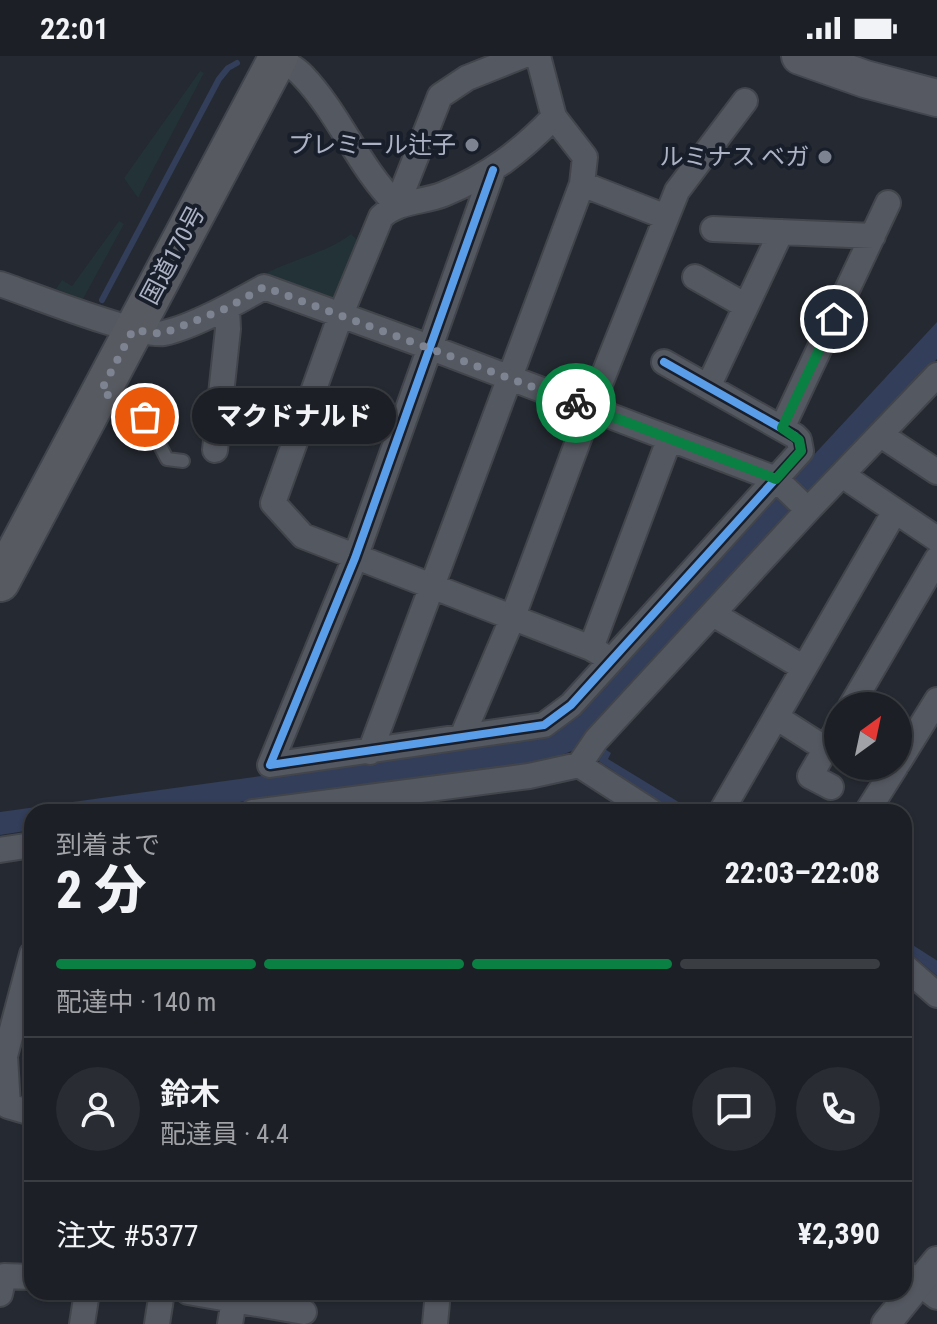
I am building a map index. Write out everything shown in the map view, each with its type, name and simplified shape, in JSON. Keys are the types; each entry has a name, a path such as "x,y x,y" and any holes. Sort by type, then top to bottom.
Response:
{"highway":[{"name":"国道170号","path":"0,582 278,57"}],"main road":[{"path":"800,56 865,79 937,98"},
{"path":"860,56 937,76"}],"street":[{"path":"397,205 440,96 467,78 522,56"},
{"path":"370,752 582,184 585,157 554,117 538,56"},
{"path":"278,57 301,74 338,120 382,191 397,205"},
{"path":"462,737 512,619 590,409 677,191 745,101"},
{"path":"554,117 523,148 493,170 441,196 397,205 381,217 341,314 273,503 303,536 601,654"},
{"path":"493,170 355,558 270,765 544,725 571,705 601,654 669,440"},
{"path":"582,184 666,217"},
{"path":"782,428 888,203"},
{"path":"713,229 873,236"},
{"path":"708,387 781,232"},
{"path":"695,277 746,306"},
{"path":"0,284 133,330 162,334 227,308 264,287 510,377 779,482 806,508"},
{"path":"215,450 228,329 227,308"},
{"path":"601,654 779,482 801,446 795,436 782,428 664,362"},
{"path":"365,804 529,776 587,754 806,508 842,475 937,375"},
{"path":"881,435 937,472"},
{"path":"842,475 937,539"},
{"path":"726,804 895,511"},
{"path":"859,692 937,559"},
{"path":"713,614 804,668"},
{"path":"912,742 935,707"},
{"path":"776,717 824,735"},
{"path":"824,752 810,776 831,787"},
{"path":"587,754 643,804"},
{"path":"872,804 887,780"},
{"path":"0,850 24,846"},
{"path":"912,973 937,995"},
{"path":"24,984 5,1056 8,1106 24,1111"},
{"path":"920,1285 937,1261"},
{"path":"0,1294 4,1276 24,1277"},
{"path":"82,1324 86,1300"},
{"path":"157,1324 161,1300"},
{"path":"206,1300 232,1312 304,1309"},
{"path":"435,1324 437,1300"},
{"path":"886,1324 907,1300"}],"lane":[{"path":"101,391 145,417 167,459 183,461"}],"shaded area":[{"path":"200,71 204,73 138,198 124,178"},
{"path":"119,221 124,224 83,299 56,289 62,280 72,286"},
{"path":"351,234 363,246 340,303 269,277 268,272 331,246"}],"water":[{"path":"937,322 937,359 589,739 611,753 608,759 682,804 664,804 605,765 574,750 557,757 515,765 225,804 58,804 516,741 696,582"},
{"path":"24,809 24,831 0,835 0,812"},
{"path":"912,946 937,966 937,976 912,955"}],"waterway":[{"path":"102,300 219,79 237,63"},
{"path":"912,948 937,964"}],"cycle path":[{"path":"493,170 355,558 270,765 544,725 571,705 801,451 795,436 664,362"}],"way so far":[{"path":"145,417 101,391 133,330 162,334 227,308 264,287 576,403"}],"place":[{"name":"プレミール辻子","path":"472,145"},
{"name":"ルミナス ベガ","path":"825,157"},
{"name":"マクドナルド","path":"145,417"}],"route":[{"path":"576,403 776,479 801,451 799,440 782,428 834,319"}]}
